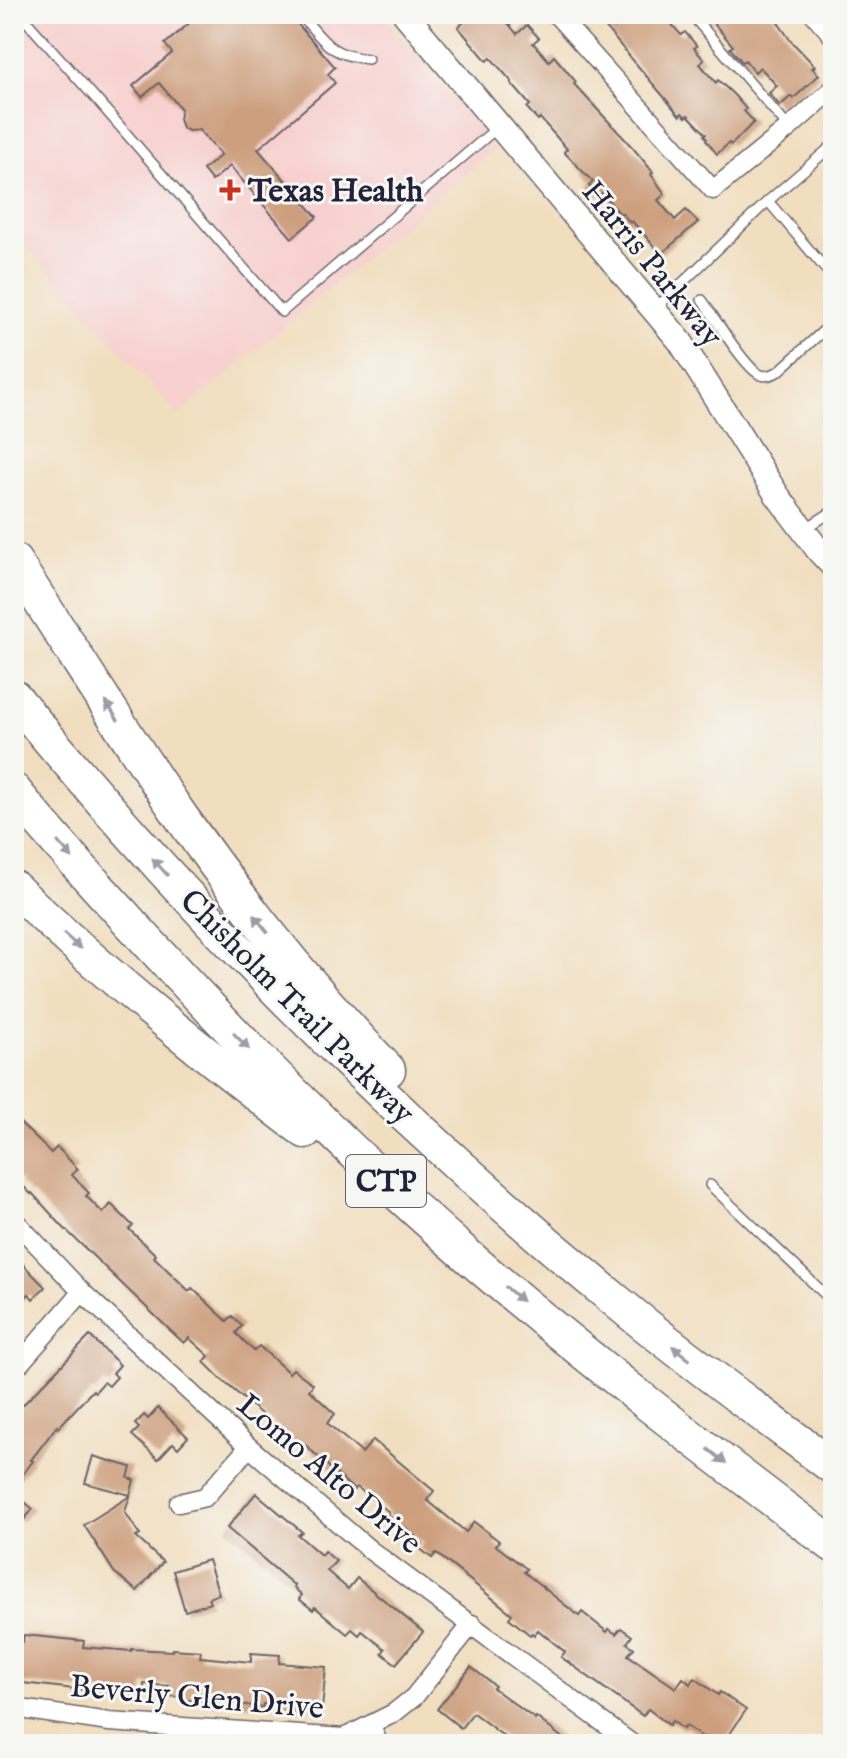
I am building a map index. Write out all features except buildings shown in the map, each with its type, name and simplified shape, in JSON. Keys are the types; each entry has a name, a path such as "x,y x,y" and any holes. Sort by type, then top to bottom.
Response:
{"highway":[{"path":"14,561 177,811 243,902 347,1026 399,1082 622,1306"},
{"name":"Chisholm Trail Parkway","path":"14,697 189,899 333,1047 480,1184 622,1306 833,1467"},
{"name":"Chisholm Trail Parkway","path":"14,791 87,876 238,1038 328,1127 469,1256 608,1372 833,1545"},
{"path":"14,888 96,963 207,1056 469,1256"}],"street":[{"name":"Harris Parkway","path":"405,14 680,341 777,495 833,566"},
{"path":"556,14 713,190 833,89"},
{"path":"814,14 833,36"},
{"name":"Lomo Alto Drive","path":"14,1220 82,1292 249,1447 370,1550 632,1744"},
{"path":"14,1370 82,1292"},
{"path":"179,1503 205,1497 249,1447"},
{"name":"Beverly Glen Drive","path":"14,1708 109,1722 345,1741 394,1713 414,1697 472,1624"},
{"path":"370,1725 379,1744"}],"lane":[{"path":"20,14 282,312 499,126"},
{"path":"300,14 330,48 350,57 368,59"},
{"path":"691,14 789,128"},
{"path":"653,310 768,201 833,145"},
{"path":"768,201 833,278"},
{"path":"702,300 749,366 761,375 779,371 833,322"},
{"path":"803,530 833,511"},
{"path":"710,1185 833,1302"}],"shaded area":[{"name":"Texas Health","path":"14,14 381,14 496,148 178,415 14,232"}],"place":[{"name":"Texas Health","path":"230,190"}]}
